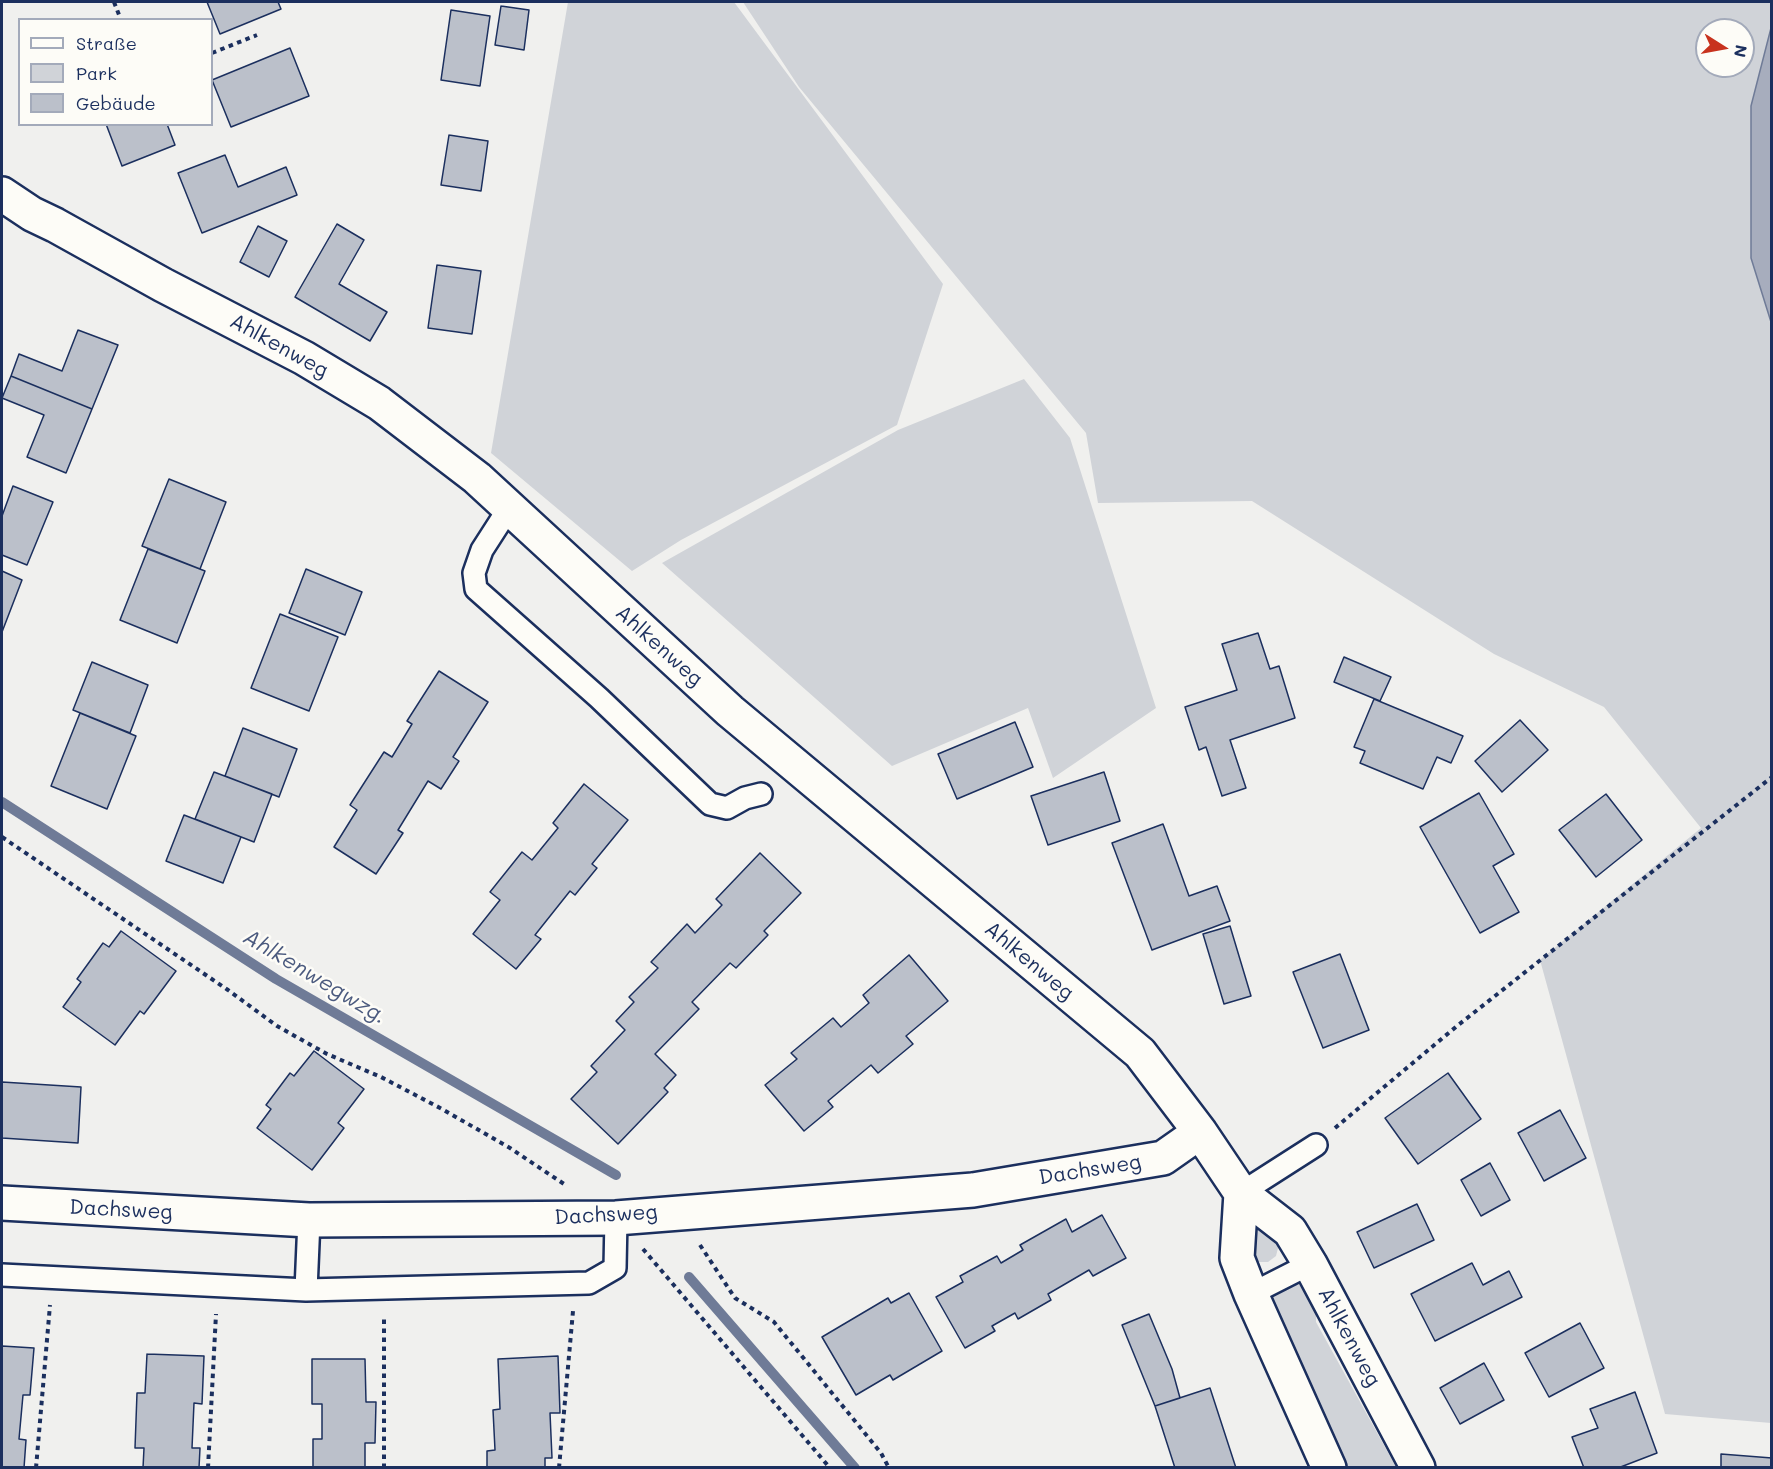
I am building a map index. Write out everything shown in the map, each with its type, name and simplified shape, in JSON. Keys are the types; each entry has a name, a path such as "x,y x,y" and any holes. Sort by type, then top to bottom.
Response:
{"street":[{"name":"Ahlkenweg","path":"2,194 32,214 304,358 380,403 477,478 730,711 1140,1053 1200,1132 1240,1193 1290,1231 1310,1264 1418,1467"},
{"name":"Dachsweg","path":"2,1203 309,1220 616,1218 973,1190 1163,1158 1200,1132"},
{"path":"1240,1193 1237,1258 1329,1467"}],"lane":[{"path":"509,507 482,550 474,573 476,589 599,698 710,804 727,808 745,798 761,794"},
{"path":"1240,1193 1316,1145"},
{"path":"2,1275 306,1290 590,1283 615,1268 616,1218"},
{"path":"306,1290 309,1220"},
{"path":"1251,1294 1310,1264"}],"path":[{"path":"114,2 120,18"},
{"path":"213,53 257,35"},
{"path":"1316,1145 1457,1026 1772,777"},
{"path":"2,837 228,990 277,1026 327,1054 381,1077 442,1109 568,1186"},
{"path":"678,1212 735,1298 774,1322 890,1467"},
{"path":"616,1218 830,1467"},
{"path":"36,1467 52,1278"},
{"path":"560,1467 575,1284"},
{"path":"208,1467 217,1286"},
{"path":"384,1288 384,1467"}],"green space":[{"path":"568,2 734,2 943,284 897,425 681,540 632,571 491,453"},
{"path":"743,2 1771,2 1771,28 1751,106 1751,258 1772,322 1771,1423 1665,1414 1540,960 1701,828 1604,707 1494,654 1252,501 1098,503 1086,433 799,87"},
{"path":"1024,379 1070,438 1156,708 1053,778 1028,708 892,766 662,563 898,430"},
{"path":"1249,1221 1277,1234 1279,1244 1276,1256 1268,1262 1258,1262 1249,1256"},
{"path":"1289,1283 1302,1285 1311,1292 1316,1302 1316,1322 1396,1467 1347,1467 1275,1317 1272,1299 1279,1288"}],"water":[{"path":"1771,28 1771,322 1751,258 1751,106"}],"building":[{"path":"207,2 278,2 281,9 220,34"},
{"path":"501,6 529,10 524,50 495,45"},
{"path":"451,10 490,16 480,86 441,80"},
{"path":"290,48 309,96 231,127 213,80"},
{"path":"107,126 168,126 175,145 122,166"},
{"path":"449,135 488,141 481,191 441,185"},
{"path":"225,155 238,187 286,167 297,195 202,233 178,173"},
{"path":"337,224 364,240 339,284 387,312 370,341 295,297"},
{"path":"258,226 287,241 269,277 240,262"},
{"path":"437,265 481,271 472,334 428,328"},
{"path":"78,330 118,345 92,409 11,376 19,354 62,371"},
{"path":"11,376 92,409 66,473 27,457 44,415 2,398"},
{"path":"169,479 226,502 200,569 142,546"},
{"path":"13,486 53,502 27,565 2,555 2,516"},
{"path":"148,549 205,571 177,643 120,620"},
{"path":"306,569 362,592 345,635 289,613"},
{"path":"2,571 22,580 2,632"},
{"path":"280,614 338,637 309,711 251,688"},
{"path":"1258,633 1270,669 1279,666 1295,718 1230,740 1246,788 1222,796 1206,747 1199,750 1185,707 1237,690 1222,644"},
{"path":"1344,657 1391,677 1380,701 1334,682"},
{"path":"92,662 148,685 130,733 73,710"},
{"path":"439,671 488,702 453,757 459,761 441,789 428,781 398,830 403,833 376,874 334,847 357,810 350,805 384,752 392,757 412,724 407,721"},
{"path":"1374,699 1463,736 1451,763 1437,757 1423,789 1360,763 1365,751 1354,747"},
{"path":"80,713 136,736 107,809 51,786"},
{"path":"1520,720 1548,750 1502,792 1475,761"},
{"path":"1015,722 1033,767 957,799 938,754"},
{"path":"243,728 297,749 279,797 225,776"},
{"path":"214,772 272,794 254,842 195,819"},
{"path":"1104,772 1120,821 1048,845 1031,796"},
{"path":"584,784 628,820 592,864 597,868 575,895 570,891 535,935 541,939 516,969 473,934 500,900 490,892 522,852 532,860 558,828 553,823"},
{"path":"1479,793 1514,854 1493,866 1519,912 1480,933 1420,827"},
{"path":"1606,794 1642,840 1596,877 1559,830"},
{"path":"184,815 241,837 223,883 166,861"},
{"path":"1163,824 1189,896 1217,886 1230,921 1152,950 1112,843"},
{"path":"760,853 801,893 764,931 768,935 736,968 730,963 692,1002 699,1009 655,1054 676,1075 664,1088 668,1092 618,1144 571,1099 597,1072 591,1066 625,1030 616,1021 634,1002 629,997 658,968 651,962 687,924 695,933 722,905 716,899"},
{"path":"1230,926 1251,996 1224,1004 1203,934"},
{"path":"121,931 176,971 144,1014 140,1011 115,1045 63,1007 81,982 77,979 103,943 109,947"},
{"path":"1340,954 1369,1030 1323,1048 1293,972"},
{"path":"909,955 948,1001 906,1036 913,1044 878,1073 871,1065 828,1101 833,1107 804,1131 765,1085 797,1059 791,1053 833,1018 841,1027 869,1003 863,995"},
{"path":"314,1051 364,1089 338,1123 344,1128 312,1170 257,1128 271,1109 266,1105 290,1073 294,1076"},
{"path":"1448,1073 1481,1119 1418,1164 1385,1118"},
{"path":"2,1082 81,1087 78,1143 2,1138"},
{"path":"1560,1110 1586,1158 1544,1181 1518,1133"},
{"path":"1490,1163 1510,1200 1481,1216 1461,1180"},
{"path":"1417,1204 1434,1240 1374,1268 1357,1232"},
{"path":"1102,1215 1126,1258 1093,1276 1089,1270 1048,1294 1051,1300 1018,1319 1015,1313 992,1326 995,1331 965,1348 936,1297 963,1282 960,1276 997,1256 1001,1263 1023,1250 1020,1245 1066,1219 1072,1232"},
{"path":"1472,1263 1483,1285 1509,1271 1522,1297 1435,1341 1411,1294"},
{"path":"909,1293 942,1351 893,1380 890,1375 856,1395 822,1337 888,1298 891,1303"},
{"path":"1149,1314 1172,1369 1180,1398 1155,1406 1122,1325"},
{"path":"1580,1323 1604,1368 1549,1397 1525,1353"},
{"path":"2,1346 34,1348 30,1395 23,1395 19,1439 26,1440 24,1468 2,1468"},
{"path":"147,1354 204,1356 202,1404 194,1403 192,1448 200,1448 199,1468 143,1468 144,1448 135,1448 137,1393 145,1393"},
{"path":"558,1356 560,1413 550,1413 552,1458 545,1458 545,1468 487,1468 487,1451 495,1450 493,1410 500,1409 498,1359"},
{"path":"312,1359 365,1359 366,1402 376,1402 375,1443 365,1443 365,1468 313,1468 313,1439 322,1439 322,1404 312,1404"},
{"path":"1484,1363 1504,1400 1460,1424 1440,1388"},
{"path":"1210,1388 1236,1468 1175,1468 1155,1406"},
{"path":"1635,1392 1657,1453 1618,1468 1584,1468 1572,1437 1598,1428 1590,1409"},
{"path":"1721,1454 1772,1458 1772,1468 1721,1468"}],"waterway":[{"name":"Ahlkenwegwzg.","path":"2,802 276,979 616,1175"},
{"path":"689,1277 855,1468"}]}
